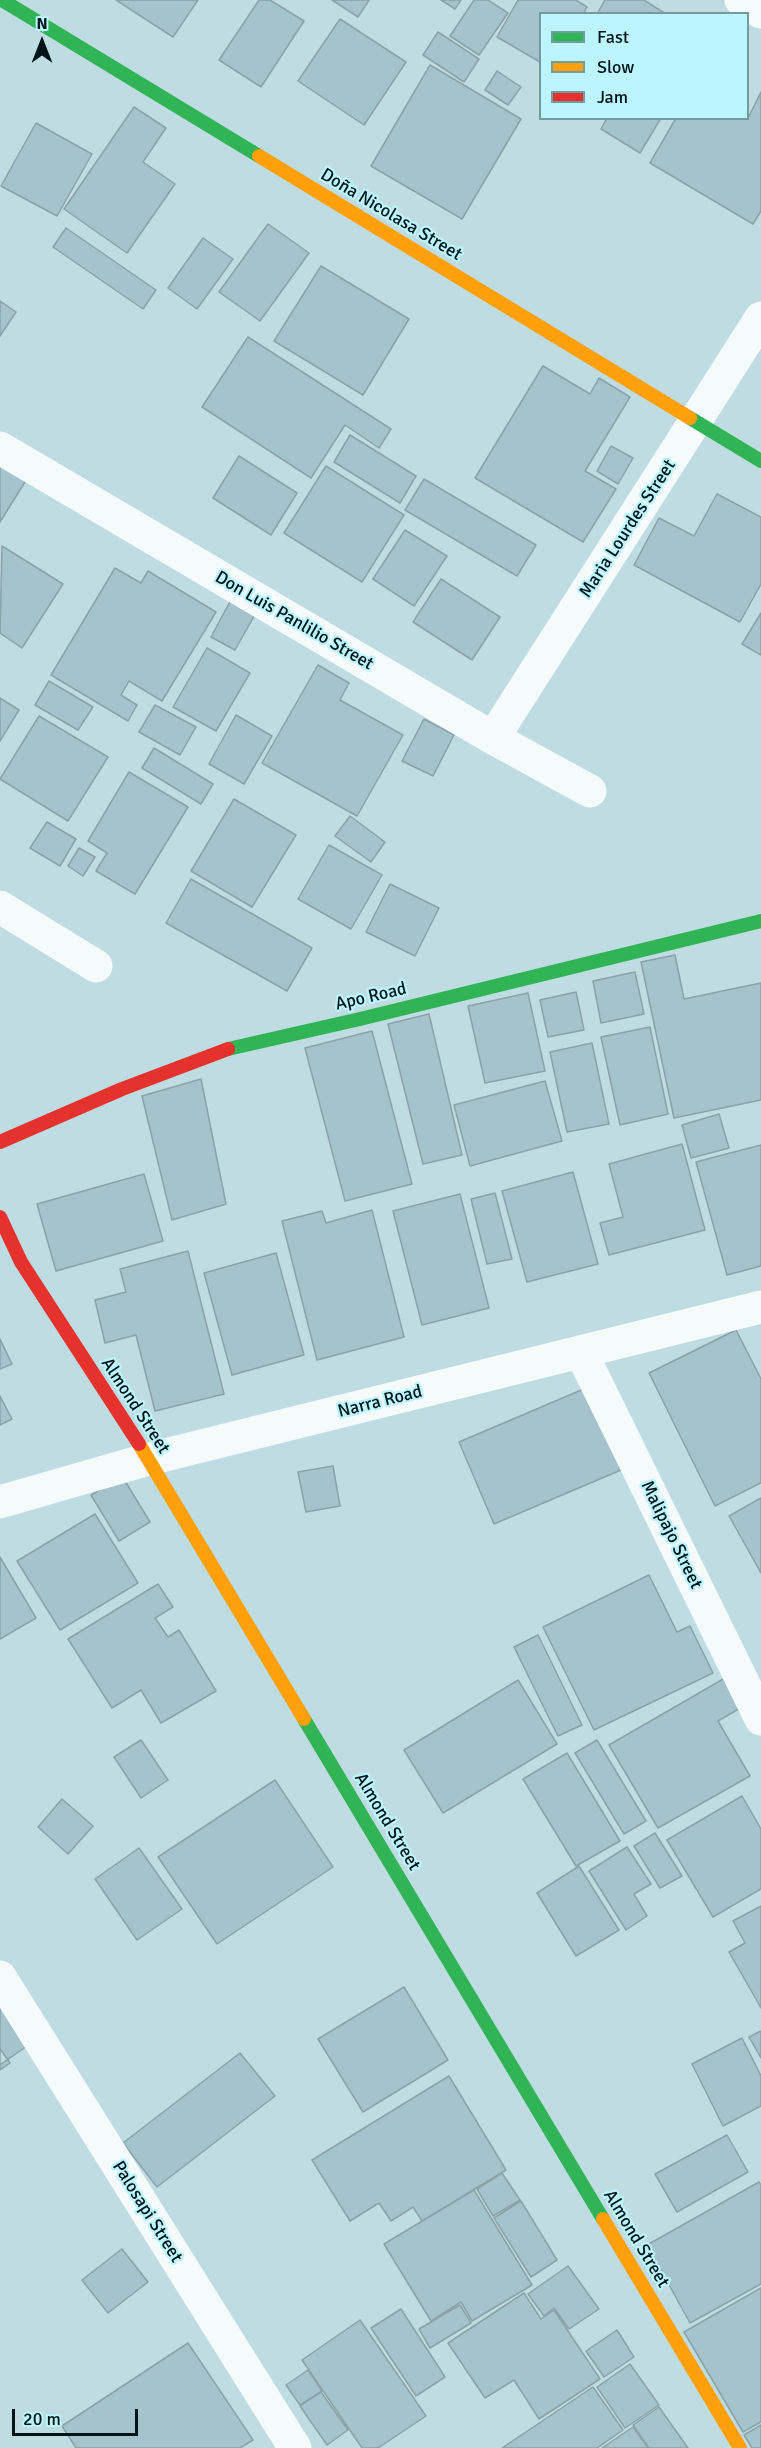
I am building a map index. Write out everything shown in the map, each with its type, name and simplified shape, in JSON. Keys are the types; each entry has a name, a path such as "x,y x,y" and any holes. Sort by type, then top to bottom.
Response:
{"street":[{"name":"Doña Nicolasa Street","path":"3,0 761,461"},
{"path":"741,0 761,12"},
{"name":"Maria Lourdes Street","path":"493,738 761,318"},
{"name":"Don Luis Panlilio Street","path":"0,448 493,738 590,791"},
{"path":"0,907 96,966"},
{"name":"Apo Road","path":"0,1142 122,1089 222,1050 372,1016 761,921"},
{"name":"Almond Street","path":"0,1217 21,1262 149,1459 740,2448"},
{"name":"Narra Road","path":"0,1502 149,1459 761,1307"},
{"name":"Malipajo Street","path":"581,1352 761,1719"},
{"name":"Palosapi Street","path":"0,1977 295,2448"}],"building":[{"path":"116,0 198,0 173,37"},
{"path":"259,0 270,0 304,21 261,87 219,60"},
{"path":"332,0 369,0 358,17"},
{"path":"441,0 461,0 455,9"},
{"path":"474,0 488,0 508,13 479,55 450,36"},
{"path":"518,0 576,0 587,7 584,12 539,12 539,61 497,37"},
{"path":"605,0 644,0 663,12 598,12"},
{"path":"340,19 406,62 364,125 298,81"},
{"path":"438,32 479,59 464,82 423,55"},
{"path":"430,65 521,119 462,219 371,166"},
{"path":"497,71 521,87 508,105 485,90"},
{"path":"761,92 761,211 753,224 650,163 675,120 749,120"},
{"path":"134,107 166,128 143,162 175,184 127,253 64,209"},
{"path":"606,120 660,120 640,153 601,129"},
{"path":"36,123 92,154 57,216 1,186"},
{"path":"268,224 309,253 260,321 219,292"},
{"path":"66,228 156,290 143,309 53,247"},
{"path":"203,238 233,259 197,309 168,288"},
{"path":"321,266 409,319 363,395 274,341"},
{"path":"0,301 16,312 0,336"},
{"path":"248,337 391,429 379,448 345,425 311,478 202,407"},
{"path":"543,366 590,394 599,378 630,397 585,471 616,489 583,542 475,478"},
{"path":"350,435 416,476 400,503 334,462"},
{"path":"611,446 633,458 618,484 597,471"},
{"path":"0,456 30,474 0,522"},
{"path":"239,456 297,493 271,535 213,498"},
{"path":"326,466 404,515 362,582 284,533"},
{"path":"424,479 536,545 517,576 405,510"},
{"path":"717,494 761,517 761,584 740,622 634,565 659,518 694,536"},
{"path":"405,530 447,556 414,606 373,579"},
{"path":"2,546 63,584 22,648 0,633"},
{"path":"115,568 141,583 148,571 216,612 162,701 129,681 121,695 137,705 128,721 51,675"},
{"path":"441,579 500,617 472,660 413,622"},
{"path":"232,598 257,611 235,650 211,637"},
{"path":"761,613 761,655 742,644"},
{"path":"207,648 250,673 216,731 173,707"},
{"path":"318,665 349,683 340,700 403,735 357,816 262,763"},
{"path":"49,681 93,707 78,730 35,705"},
{"path":"0,698 19,710 0,741"},
{"path":"155,705 196,727 180,755 139,732"},
{"path":"236,715 272,736 244,784 209,764"},
{"path":"39,716 108,757 68,821 0,779"},
{"path":"424,719 454,735 433,776 402,761"},
{"path":"154,748 213,784 201,804 142,768"},
{"path":"129,772 188,807 135,894 96,871 107,853 88,841"},
{"path":"234,799 296,835 252,907 191,871"},
{"path":"350,816 385,842 371,862 335,836"},
{"path":"47,822 76,839 60,866 30,848"},
{"path":"329,845 382,875 351,929 298,899"},
{"path":"79,848 95,857 83,876 68,866"},
{"path":"191,879 312,948 287,991 166,923"},
{"path":"390,884 439,908 415,956 366,932"},
{"path":"675,955 684,999 761,983 761,1100 674,1118 641,962"},
{"path":"635,972 644,1014 601,1023 593,981"},
{"path":"576,992 584,1030 548,1037 540,1000"},
{"path":"528,993 545,1071 485,1083 468,1006"},
{"path":"429,1014 462,1155 423,1164 388,1024"},
{"path":"650,1027 668,1114 620,1125 601,1037"},
{"path":"372,1031 412,1184 345,1201 305,1048"},
{"path":"592,1043 609,1124 567,1132 550,1052"},
{"path":"201,1079 226,1204 172,1220 142,1096"},
{"path":"545,1081 562,1141 470,1166 454,1105"},
{"path":"719,1114 729,1148 691,1158 682,1125"},
{"path":"682,1144 705,1230 609,1255 600,1223 623,1217 609,1164"},
{"path":"761,1145 761,1266 727,1275 696,1162"},
{"path":"573,1172 598,1264 527,1282 502,1191"},
{"path":"144,1174 163,1241 56,1271 37,1204"},
{"path":"495,1193 512,1259 487,1264 471,1199"},
{"path":"460,1194 489,1308 422,1325 393,1211"},
{"path":"372,1210 404,1337 317,1360 282,1221 322,1211 326,1223"},
{"path":"188,1251 224,1394 155,1411 136,1335 105,1343 95,1300 126,1292 120,1269"},
{"path":"276,1253 304,1355 232,1375 204,1273"},
{"path":"736,1330 761,1379 761,1483 715,1506 649,1373"},
{"path":"0,1339 12,1364 0,1369"},
{"path":"586,1388 621,1470 494,1524 459,1442"},
{"path":"0,1396 12,1419 0,1425"},
{"path":"333,1466 340,1506 306,1512 298,1472"},
{"path":"122,1476 150,1522 119,1541 91,1495"},
{"path":"761,1498 761,1573 729,1516"},
{"path":"95,1514 138,1583 60,1630 17,1561"},
{"path":"0,1557 36,1618 0,1639"},
{"path":"649,1575 677,1632 690,1626 713,1673 594,1730 543,1627"},
{"path":"158,1584 173,1607 155,1618 168,1637 179,1630 216,1691 161,1723 141,1690 112,1708 68,1639"},
{"path":"538,1635 582,1725 558,1736 514,1647"},
{"path":"725,1678 742,1707 718,1721 750,1776 658,1828 609,1745"},
{"path":"518,1680 557,1744 443,1813 404,1750"},
{"path":"141,1740 168,1780 141,1798 114,1757"},
{"path":"597,1740 646,1821 624,1834 575,1753"},
{"path":"567,1753 620,1841 576,1866 523,1779"},
{"path":"275,1780 333,1867 217,1944 158,1857"},
{"path":"742,1796 761,1829 761,1889 713,1917 667,1840"},
{"path":"62,1799 93,1826 68,1854 38,1827"},
{"path":"655,1833 682,1876 660,1888 634,1846"},
{"path":"627,1847 651,1884 634,1894 647,1916 626,1930 589,1871"},
{"path":"139,1848 182,1909 137,1940 95,1879"},
{"path":"579,1866 619,1930 576,1956 537,1893"},
{"path":"761,1906 761,2008 729,1952 745,1943 733,1921"},
{"path":"0,1987 37,2039 0,2065"},
{"path":"404,1987 448,2060 363,2112 318,2039"},
{"path":"761,2031 761,2058 749,2037"},
{"path":"742,2038 761,2076 761,2106 723,2126 692,2064"},
{"path":"0,2049 10,2063 0,2070"},
{"path":"240,2053 275,2096 157,2187 123,2143"},
{"path":"449,2076 506,2170 422,2221 413,2207 391,2221 379,2203 350,2221 312,2160"},
{"path":"727,2135 748,2172 677,2212 655,2174"},
{"path":"502,2173 520,2200 493,2216 477,2189"},
{"path":"759,2182 761,2185 761,2284 690,2323 647,2245"},
{"path":"474,2190 532,2285 472,2321 461,2302 431,2321 384,2244"},
{"path":"521,2201 557,2260 531,2277 494,2218"},
{"path":"122,2249 148,2282 108,2313 82,2280"},
{"path":"568,2266 599,2309 569,2329 554,2308 544,2316 528,2294"},
{"path":"761,2288 761,2422 743,2432 684,2332"},
{"path":"524,2293 541,2319 554,2310 600,2379 539,2419 514,2380 485,2398 448,2343"},
{"path":"460,2305 471,2323 430,2348 419,2329"},
{"path":"401,2309 445,2377 416,2396 371,2328"},
{"path":"360,2320 426,2416 378,2448 362,2448 302,2360"},
{"path":"617,2330 634,2357 604,2377 586,2351"},
{"path":"188,2343 253,2440 240,2448 76,2448 62,2426"},
{"path":"630,2364 659,2405 625,2428 597,2387"},
{"path":"308,2370 322,2391 300,2405 286,2385"},
{"path":"593,2387 623,2430 597,2448 502,2448"},
{"path":"321,2392 348,2430 327,2445 300,2406"},
{"path":"659,2407 688,2448 649,2448 633,2425"},
{"path":"761,2425 761,2448 752,2448 744,2435"},
{"path":"633,2427 648,2448 602,2448"}],"traffic: fast":[{"path":"2,0 259,156"},
{"path":"690,418 761,461"},
{"path":"228,1049 761,921"},
{"path":"304,1719 603,2219"}],"traffic: slow":[{"path":"259,156 690,418"},
{"path":"139,1444 304,1719"},
{"path":"603,2219 740,2448"}],"traffic: jam":[{"path":"0,1142 122,1089 228,1049"},
{"path":"0,1217 21,1262 139,1444"}]}
